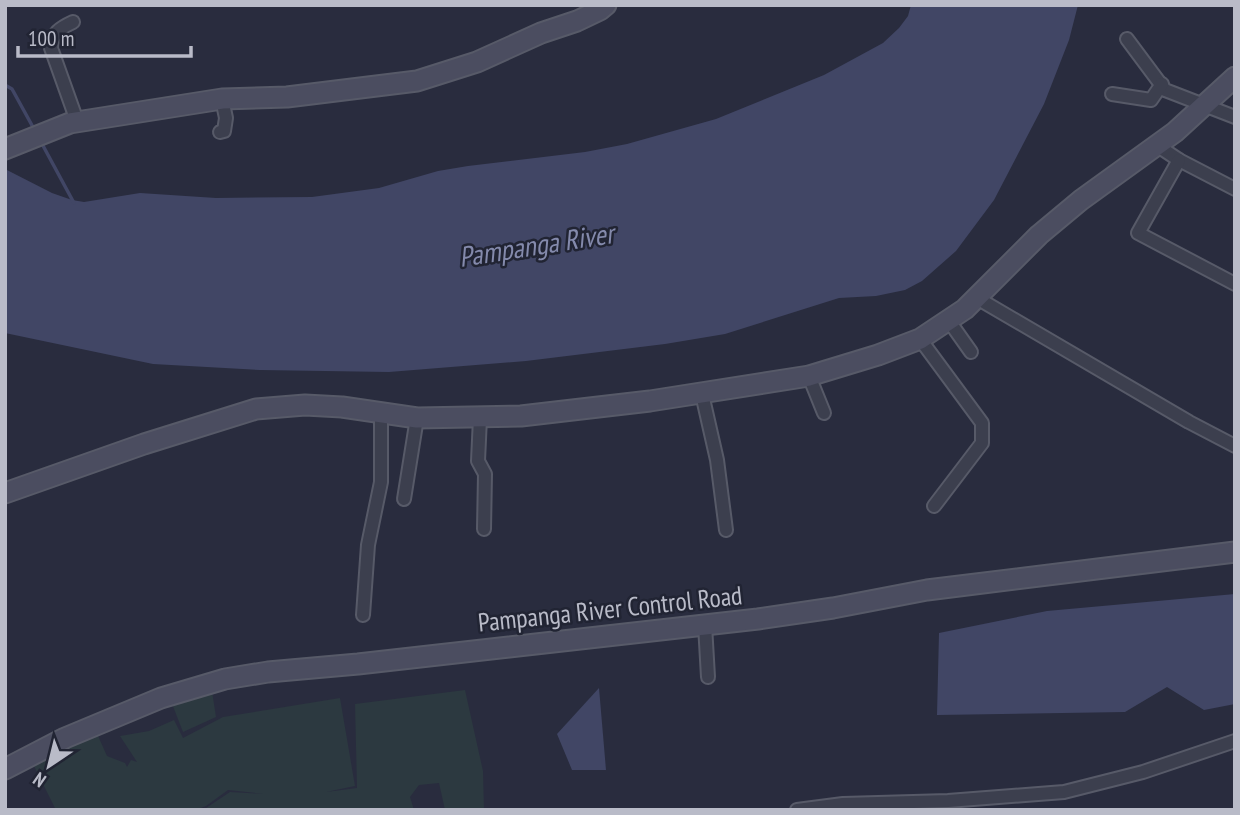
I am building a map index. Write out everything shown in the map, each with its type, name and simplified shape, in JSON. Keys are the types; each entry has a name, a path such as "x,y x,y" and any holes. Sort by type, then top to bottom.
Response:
{"street":[{"path":"5,149 73,122 222,99 287,97 417,81 477,62 541,33 577,21 606,5"},
{"path":"73,22 59,29 53,36 51,48 73,122"},
{"path":"1127,39 1171,93 1235,117"},
{"path":"5,493 256,409 305,404 417,418 480,418 577,410 702,394 808,376 878,355 920,338 949,321 977,298 1039,235 1081,200 1158,146 1235,76"},
{"path":"1112,94 1151,100 1162,84"},
{"path":"220,132 226,123 222,99"},
{"path":"1158,146 1235,189"},
{"path":"1179,160 1138,233 1235,284"},
{"path":"977,298 1235,446"},
{"path":"949,321 971,352"},
{"path":"920,338 982,423 982,443 934,506"},
{"path":"808,376 824,413"},
{"path":"702,394 717,460 726,530"},
{"path":"363,615 368,545 381,482 381,413"},
{"path":"404,499 417,418"},
{"path":"480,418 478,461 485,474 484,529"},
{"name":"Pampanga River Control Road","path":"5,769 65,738 161,698 225,679 268,672 705,625 820,610 927,590 1235,552"},
{"path":"705,625 708,677"},
{"path":"797,810 843,804 948,801 1064,792 1143,772 1235,741"}],"shaded area":[{"path":"211,685 216,717 183,732 169,696"},
{"path":"465,690 483,771 484,810 445,810 439,783 419,785 410,797 414,810 203,810 230,792 264,794 228,790 206,806 195,810 56,810 29,756 95,729 107,756 125,763 127,767 131,760 137,762 120,736 149,731 174,720 183,738 223,717 340,698 355,786 326,792 357,788 355,704"}],"water":[{"name":"Pampanga River","path":"911,5 1078,5 1069,40 1044,104 994,200 956,251 922,281 905,290 876,296 839,298 725,334 665,344 526,361 389,372 260,370 153,364 5,333 5,169 52,193 84,202 140,193 216,198 312,197 379,188 438,171 468,166 585,152 627,144 716,119 824,75 883,43 908,16"},
{"path":"1235,594 1235,704 1204,710 1167,687 1125,712 937,715 939,633 1047,611"},
{"path":"599,688 606,770 572,770 557,734"}],"waterway":[{"path":"5,85 12,89 34,129"},
{"path":"41,142 74,203"}]}
